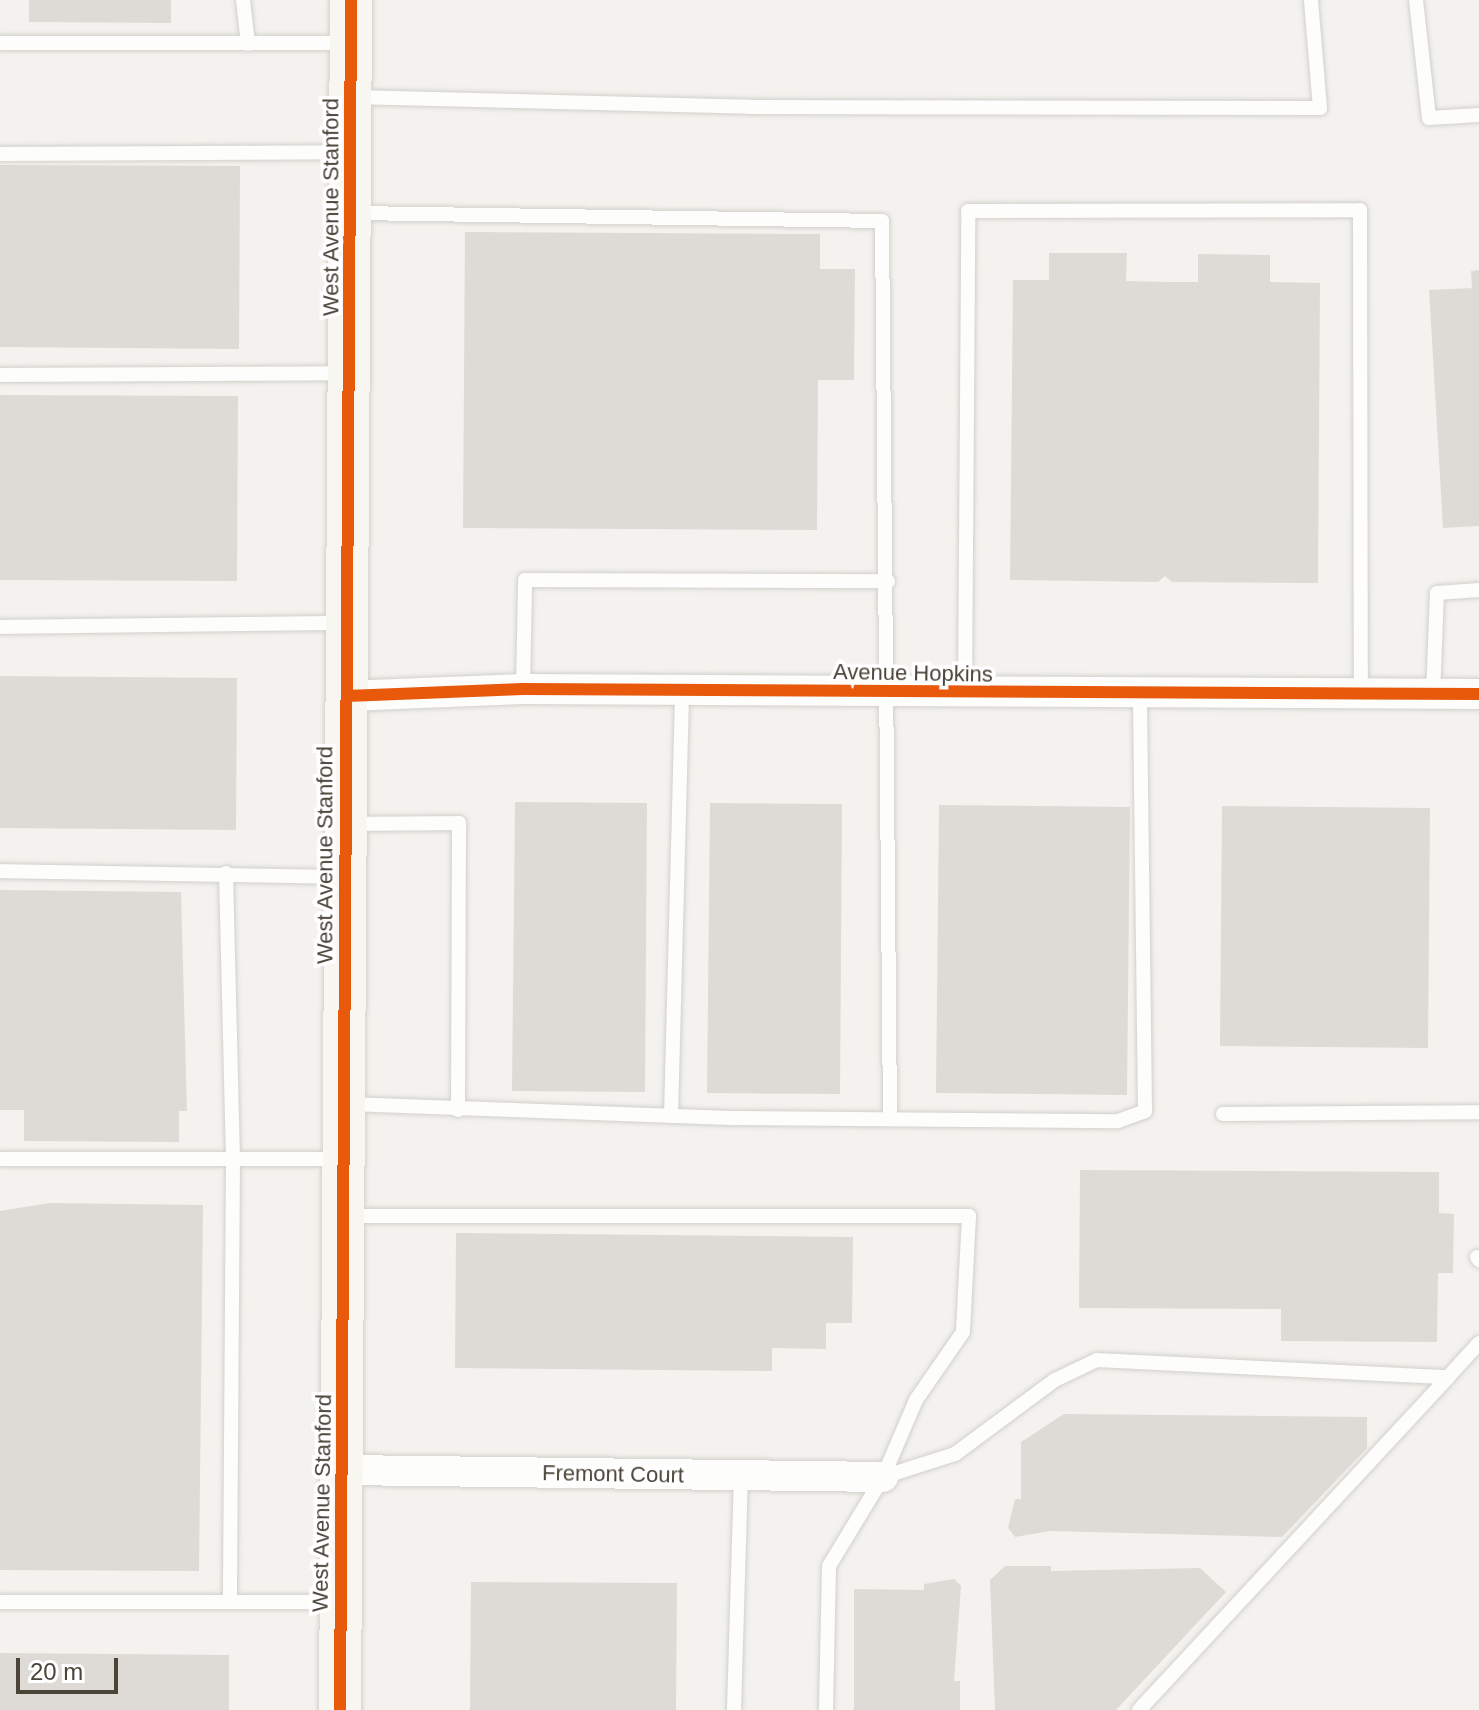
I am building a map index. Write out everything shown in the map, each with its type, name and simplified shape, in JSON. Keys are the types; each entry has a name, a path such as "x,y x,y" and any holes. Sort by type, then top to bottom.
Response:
{"street":[{"name":"West Avenue Stanford","path":"340,1710 346,1159 345,824 351,373 351,0"},
{"name":"Avenue Hopkins","path":"347,696 523,689 1361,698 1479,694"},
{"name":"Fremont Court","path":"343,1470 883,1477"}],"lane":[{"path":"243,0 248,44"},
{"path":"352,97 750,107 1320,108 1311,0"},
{"path":"1416,0 1429,118 1479,115"},
{"path":"0,43 351,43"},
{"path":"0,154 352,152"},
{"path":"965,693 968,211 1360,210 1361,698"},
{"path":"352,213 882,221 888,581 890,1117"},
{"path":"0,375 351,373"},
{"path":"523,689 525,580 888,581"},
{"path":"1433,696 1437,593 1479,590"},
{"path":"0,627 348,623"},
{"path":"671,1116 682,691"},
{"path":"344,1104 671,1116 1118,1121 1145,1111 1140,695"},
{"path":"345,824 459,823 458,1110"},
{"path":"0,871 345,877"},
{"path":"226,873 233,1158 230,1600"},
{"path":"1223,1114 1479,1112"},
{"path":"0,1159 346,1159"},
{"path":"344,1216 969,1216 963,1332 916,1400 883,1477 829,1566 826,1710"},
{"path":"1139,1710 1479,1343"},
{"path":"883,1477 955,1454 1055,1380 1097,1360 1448,1377"},
{"path":"734,1710 741,1475"},
{"path":"0,1602 341,1602"}],"building":[{"path":"29,0 171,0 171,23 29,22"},
{"path":"0,165 240,166 239,349 0,347"},
{"path":"465,232 820,234 820,269 855,269 854,380 818,380 817,530 463,528"},
{"path":"1049,253 1127,253 1126,281 1168,282 1198,282 1198,254 1270,255 1270,282 1320,283 1318,583 1172,582 1165,576 1158,582 1010,580 1013,280 1049,280"},
{"path":"1479,270 1479,526 1443,528 1429,290 1472,288 1471,271"},
{"path":"0,395 238,396 237,581 0,580"},
{"path":"0,676 237,678 236,830 0,828"},
{"path":"515,802 647,803 645,1092 512,1091"},
{"path":"710,803 842,804 840,1094 707,1093"},
{"path":"939,805 1130,807 1127,1095 936,1093"},
{"path":"1222,806 1430,808 1428,1048 1220,1046"},
{"path":"0,890 181,892 187,1111 179,1111 179,1142 24,1141 24,1110 0,1110"},
{"path":"1080,1170 1439,1172 1439,1213 1454,1214 1453,1273 1438,1273 1437,1342 1281,1341 1281,1309 1079,1308"},
{"path":"50,1203 203,1205 199,1571 0,1570 0,1211"},
{"path":"456,1233 853,1237 852,1323 826,1323 826,1349 772,1348 772,1371 455,1368"},
{"path":"1064,1414 1367,1417 1367,1448 1282,1537 1051,1531 1015,1537 1008,1528 1015,1499 1021,1499 1021,1442"},
{"path":"1005,1566 1051,1566 1051,1571 1200,1568 1226,1592 1116,1710 995,1710 990,1580"},
{"path":"954,1579 961,1586 954,1681 960,1681 960,1710 854,1710 854,1589 924,1590 924,1584"},
{"path":"471,1582 677,1583 676,1710 470,1710"},
{"path":"0,1653 229,1655 229,1710 0,1710"}],"cycle path":[{"path":"340,1710 351,0"},
{"path":"347,696 523,689 1479,694"}]}
